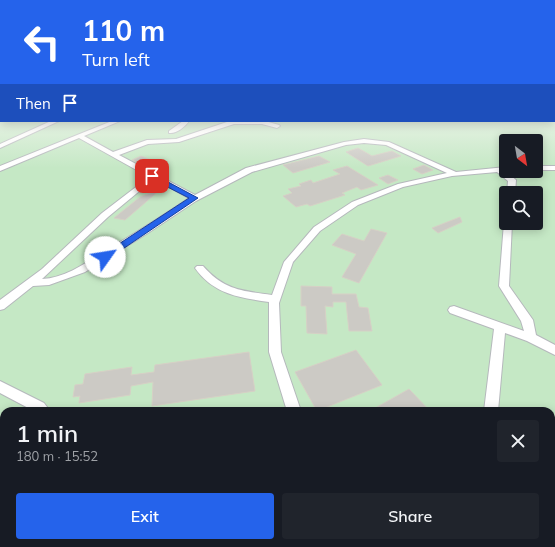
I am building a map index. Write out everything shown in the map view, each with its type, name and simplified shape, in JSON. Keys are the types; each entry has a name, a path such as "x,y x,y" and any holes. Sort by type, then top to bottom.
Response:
{"street":[{"path":"0,146 54,122"},
{"path":"0,169 115,122"},
{"path":"171,132 185,122"},
{"path":"114,154 147,142 177,141 233,122 262,122 277,126"},
{"path":"79,136 194,198"},
{"path":"32,283 50,282 81,270 145,231 194,198 255,168 360,141 373,141 391,145 455,174"},
{"path":"543,168 555,168"},
{"path":"292,407 284,388 275,355 273,324 274,299 280,279 293,254 313,230 325,221 351,206 386,191 419,181 455,174 499,169"},
{"path":"0,306 59,261 105,215 149,181 152,176"},
{"path":"508,230 504,286 527,320 531,338"},
{"path":"200,268 208,278 220,287 233,293 274,299"},
{"path":"454,310 531,338 555,350"},
{"path":"491,407 500,326"},
{"path":"0,387 37,407"}],"green space":[{"path":"0,122 555,122 555,407 0,407"}],"building":[{"path":"358,148 372,156 392,151 401,156 368,166 346,152"},
{"path":"141,156 161,164 151,169 132,160"},
{"path":"319,156 330,162 293,173 283,165"},
{"path":"424,165 433,170 422,174 413,169"},
{"path":"347,166 378,185 361,190 357,187 342,193 345,195 310,206 307,204 296,207 283,196 292,193 288,189 301,186 299,184 311,180 313,183 340,174 333,170"},
{"path":"388,175 398,180 388,184 379,178"},
{"path":"161,189 125,220 114,218 140,197"},
{"path":"460,217 462,222 438,233 432,228"},
{"path":"371,229 387,233 359,283 342,277 356,254 332,245 342,234 364,241"},
{"path":"301,286 332,287 332,294 356,294 359,307 368,308 372,331 349,331 346,302 333,302 333,307 325,306 327,334 307,333 306,306 301,306"},
{"path":"356,350 382,385 327,407 315,407 295,372"},
{"path":"249,352 255,391 152,406 153,382 131,386 130,395 79,403 80,396 73,397 75,385 83,384 85,374 132,367 131,375 154,372 155,365"},
{"path":"409,389 426,407 377,407"}],"route":[{"path":"105,257 194,198 152,176"}]}
